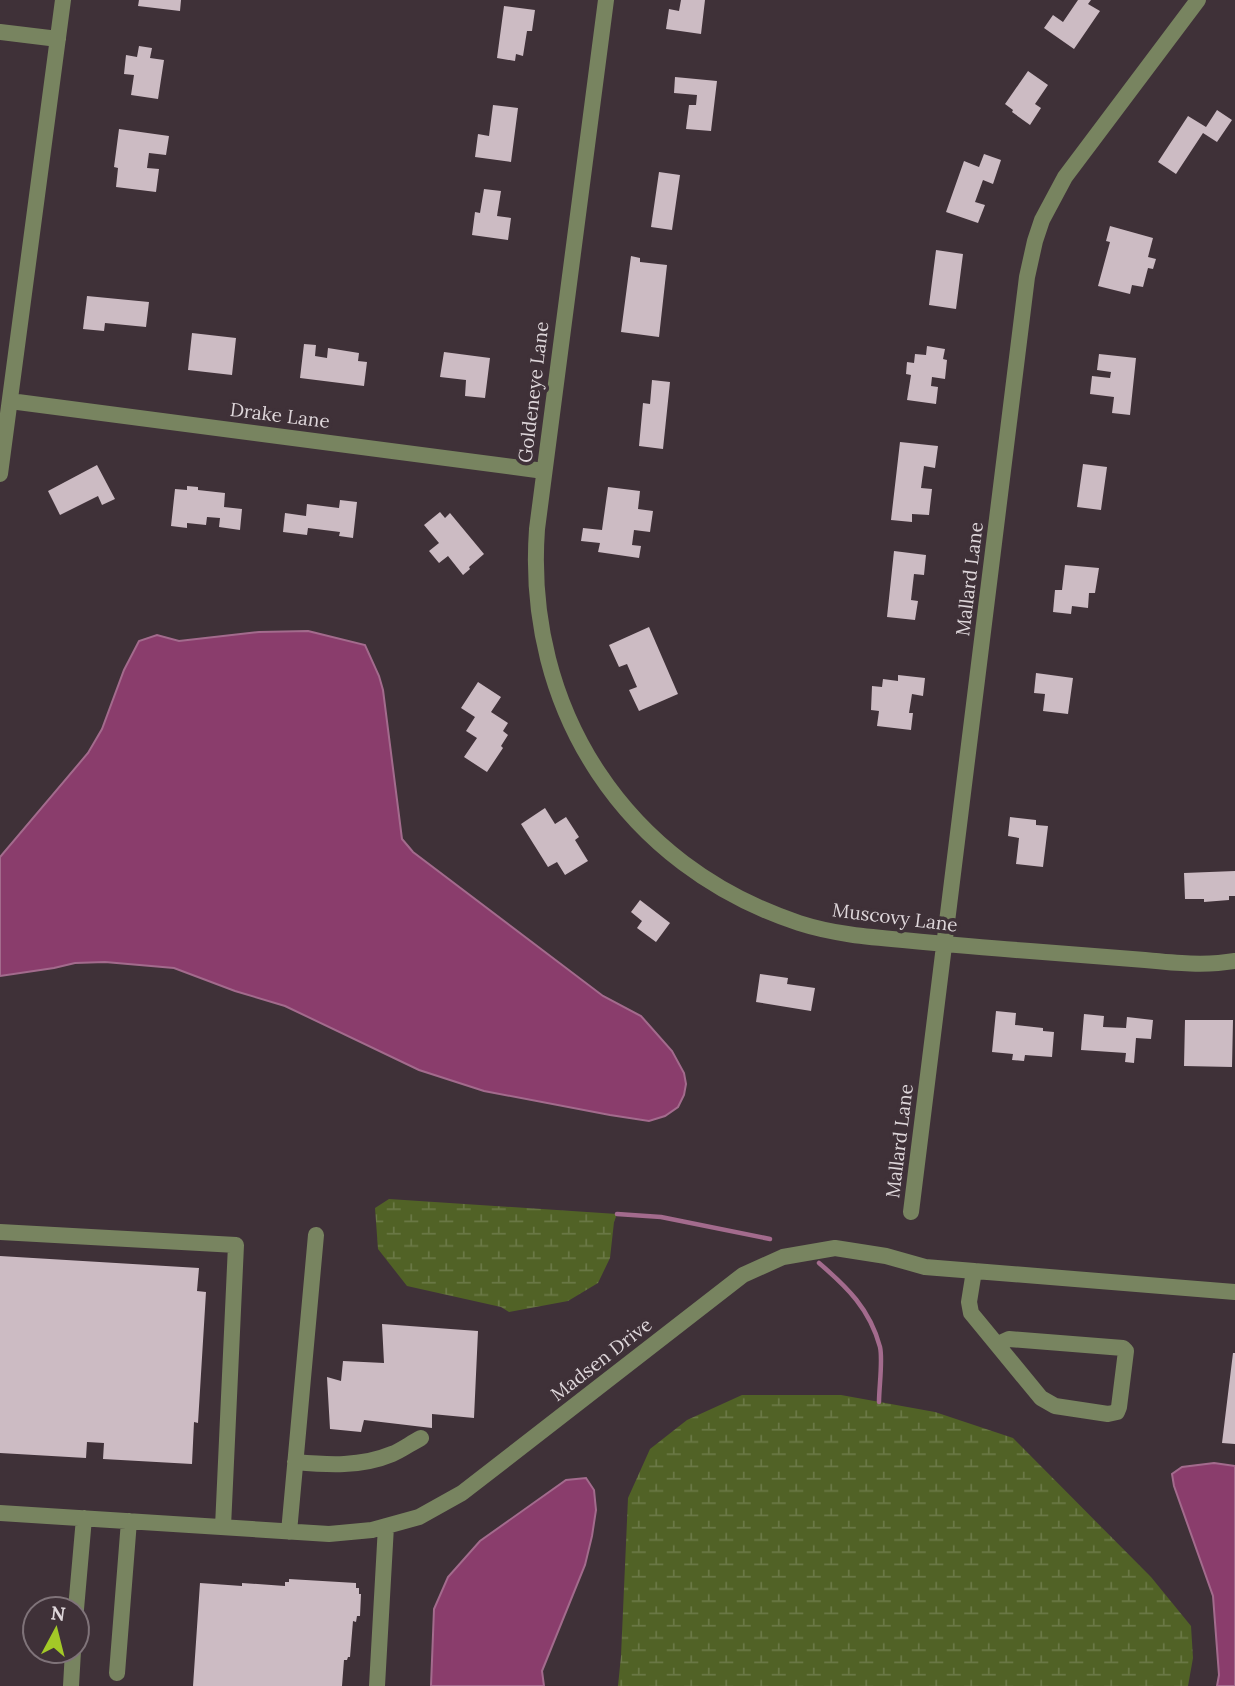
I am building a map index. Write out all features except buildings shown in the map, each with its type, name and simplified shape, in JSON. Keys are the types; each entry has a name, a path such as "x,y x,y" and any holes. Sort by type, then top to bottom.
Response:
{"street":[{"path":"0,474 63,0"},
{"name":"Goldeneye Lane","path":"601,779 567,716 550,670 541,631 536,583 536,544 606,0"},
{"name":"Mallard Lane","path":"911,1212 1027,276 1035,241 1046,211 1065,177 1198,0"},
{"path":"0,32 58,39"},
{"name":"Drake Lane","path":"10,401 544,471"},
{"name":"Muscovy Lane","path":"601,779 636,821 677,859 716,886 754,906 800,924 854,936 945,944 1186,963 1235,961"},
{"path":"0,1232 236,1245 223,1527"},
{"path":"289,1532 316,1235"},
{"name":"Madsen Drive","path":"0,1513 329,1534 372,1530 419,1517 462,1493 743,1275 783,1257 835,1248 886,1256 925,1267 1235,1292"},
{"path":"974,1271 969,1302 971,1313 1041,1398 1055,1406 1108,1414 1117,1412 1126,1351 1123,1348 1009,1339 998,1345"},
{"path":"295,1462 329,1465 362,1463 391,1454 421,1438"},
{"path":"77,1595 84,1518"},
{"path":"117,1673 129,1521"},
{"path":"377,1686 386,1526"},
{"path":"71,1686 72,1665"}],"green space":[{"path":"389,1199 617,1214 610,1258 598,1283 568,1301 509,1312 501,1307 407,1286 378,1249 375,1208"},
{"path":"742,1395 841,1395 935,1412 1013,1438 1151,1577 1191,1626 1193,1658 1188,1686 618,1686 628,1498 650,1449 687,1420"}],"shaded area":[{"path":"308,631 365,645 383,690 402,839 413,852 603,996 641,1016 672,1051 684,1073 686,1084 678,1107 665,1116 649,1121 484,1091 419,1070 285,1006 174,968 105,962 75,963 0,976 0,857 88,753 102,729 124,670 139,641 157,635 179,641 259,632"},
{"path":"1214,1463 1235,1466 1235,1686 1217,1686 1219,1675 1213,1596 1172,1474 1182,1467"},
{"path":"586,1478 594,1490 596,1510 592,1536 585,1565 542,1671 544,1686 431,1686 434,1609 448,1577 480,1541 566,1480"}],"waterway":[{"path":"617,1214 661,1217 770,1239"},
{"path":"819,1263 856,1300 876,1333 881,1352 879,1402"}]}
